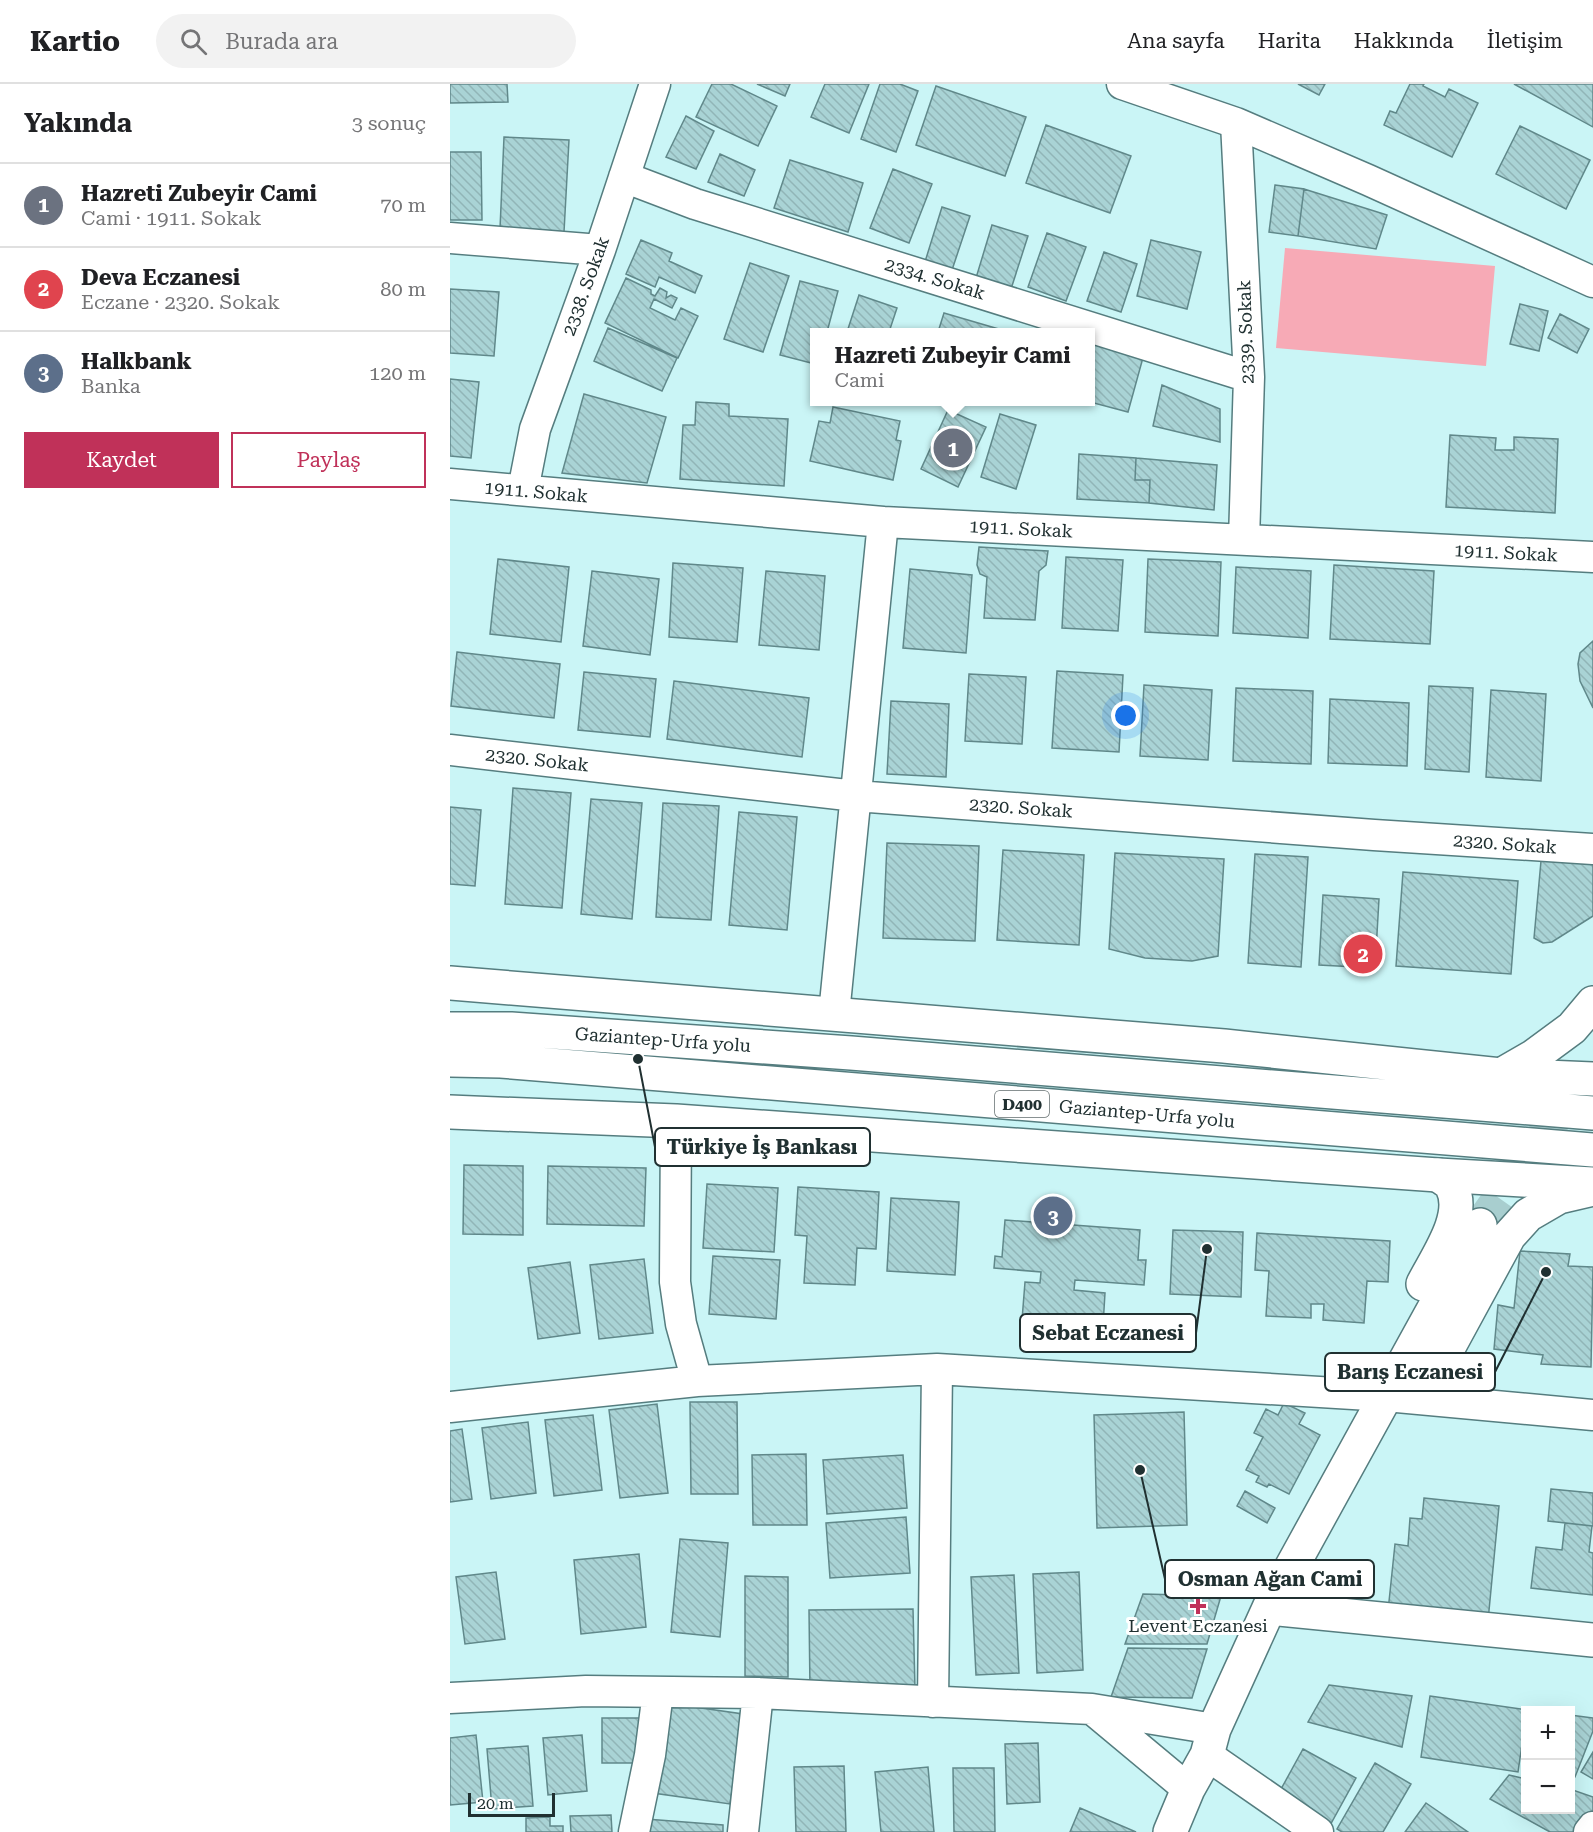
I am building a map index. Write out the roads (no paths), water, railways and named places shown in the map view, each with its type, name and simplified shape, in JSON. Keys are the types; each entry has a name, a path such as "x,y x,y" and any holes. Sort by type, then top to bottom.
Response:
{"main road":[{"path":"450,983 1224,1046 1501,1075 1593,1079"},
{"path":"1501,1075 1534,1056 1572,1029 1593,1003"},
{"name":"Gaziantep-Urfa yolu","path":"450,1029 511,1029 851,1053 1593,1113"},
{"name":"Gaziantep-Urfa yolu","path":"450,1060 513,1062 1593,1150"},
{"path":"450,1112 676,1121 1593,1184"},
{"path":"1391,1387 1400,1330 1454,1223 1457,1203 1452,1185 1438,1175"},
{"path":"1391,1387 1440,1363 1509,1236 1528,1215 1559,1197 1593,1189"},
{"path":"1170,1832 1269,1608 1480,1225"},
{"path":"1269,1608 1593,1640"}],"street":[{"name":"2338. Sokak","path":"523,490 535,429 600,250 655,84"},
{"path":"1122,84 1164,91 1593,282"},
{"name":"2339. Sokak","path":"1236,123 1249,377 1244,540"},
{"name":"2334. Sokak","path":"624,177 695,204 1092,328"},
{"path":"450,238 600,250"},
{"name":"2334. Sokak","path":"1095,329 1249,377"},
{"name":"1911. Sokak","path":"450,484 883,522 1593,557"},
{"path":"834,1014 883,522"},
{"name":"2320. Sokak","path":"450,750 856,796 1593,849"},
{"path":"676,1121 675,1282 681,1324 697,1381"},
{"path":"933,1702 937,1369"},
{"path":"450,1407 697,1381 937,1369 1391,1387 1593,1415"},
{"path":"450,1698 586,1690 758,1693 1092,1709 1210,1742 1318,1832"},
{"path":"634,1832 650,1755 658,1692"},
{"path":"742,1832 758,1693"},
{"path":"1092,1709 1188,1790"},
{"path":"1589,1832 1593,1827"}],"tunnel":[{"path":"1480,1225 1576,1089"}],"place":[{"name":"Hazreti Zubeyir Cami","path":"953,448"},
{"name":"Deva Eczanesi","path":"1363,954"},
{"name":"Türkiye İş Bankası","path":"638,1059"},
{"name":"Halkbank","path":"1053,1216"},
{"name":"Sebat Eczanesi","path":"1207,1249"},
{"name":"Barış Eczanesi","path":"1546,1272"},
{"name":"Osman Ağan Cami","path":"1140,1470"},
{"name":"Levent Eczanesi","path":"1198,1606"}]}
